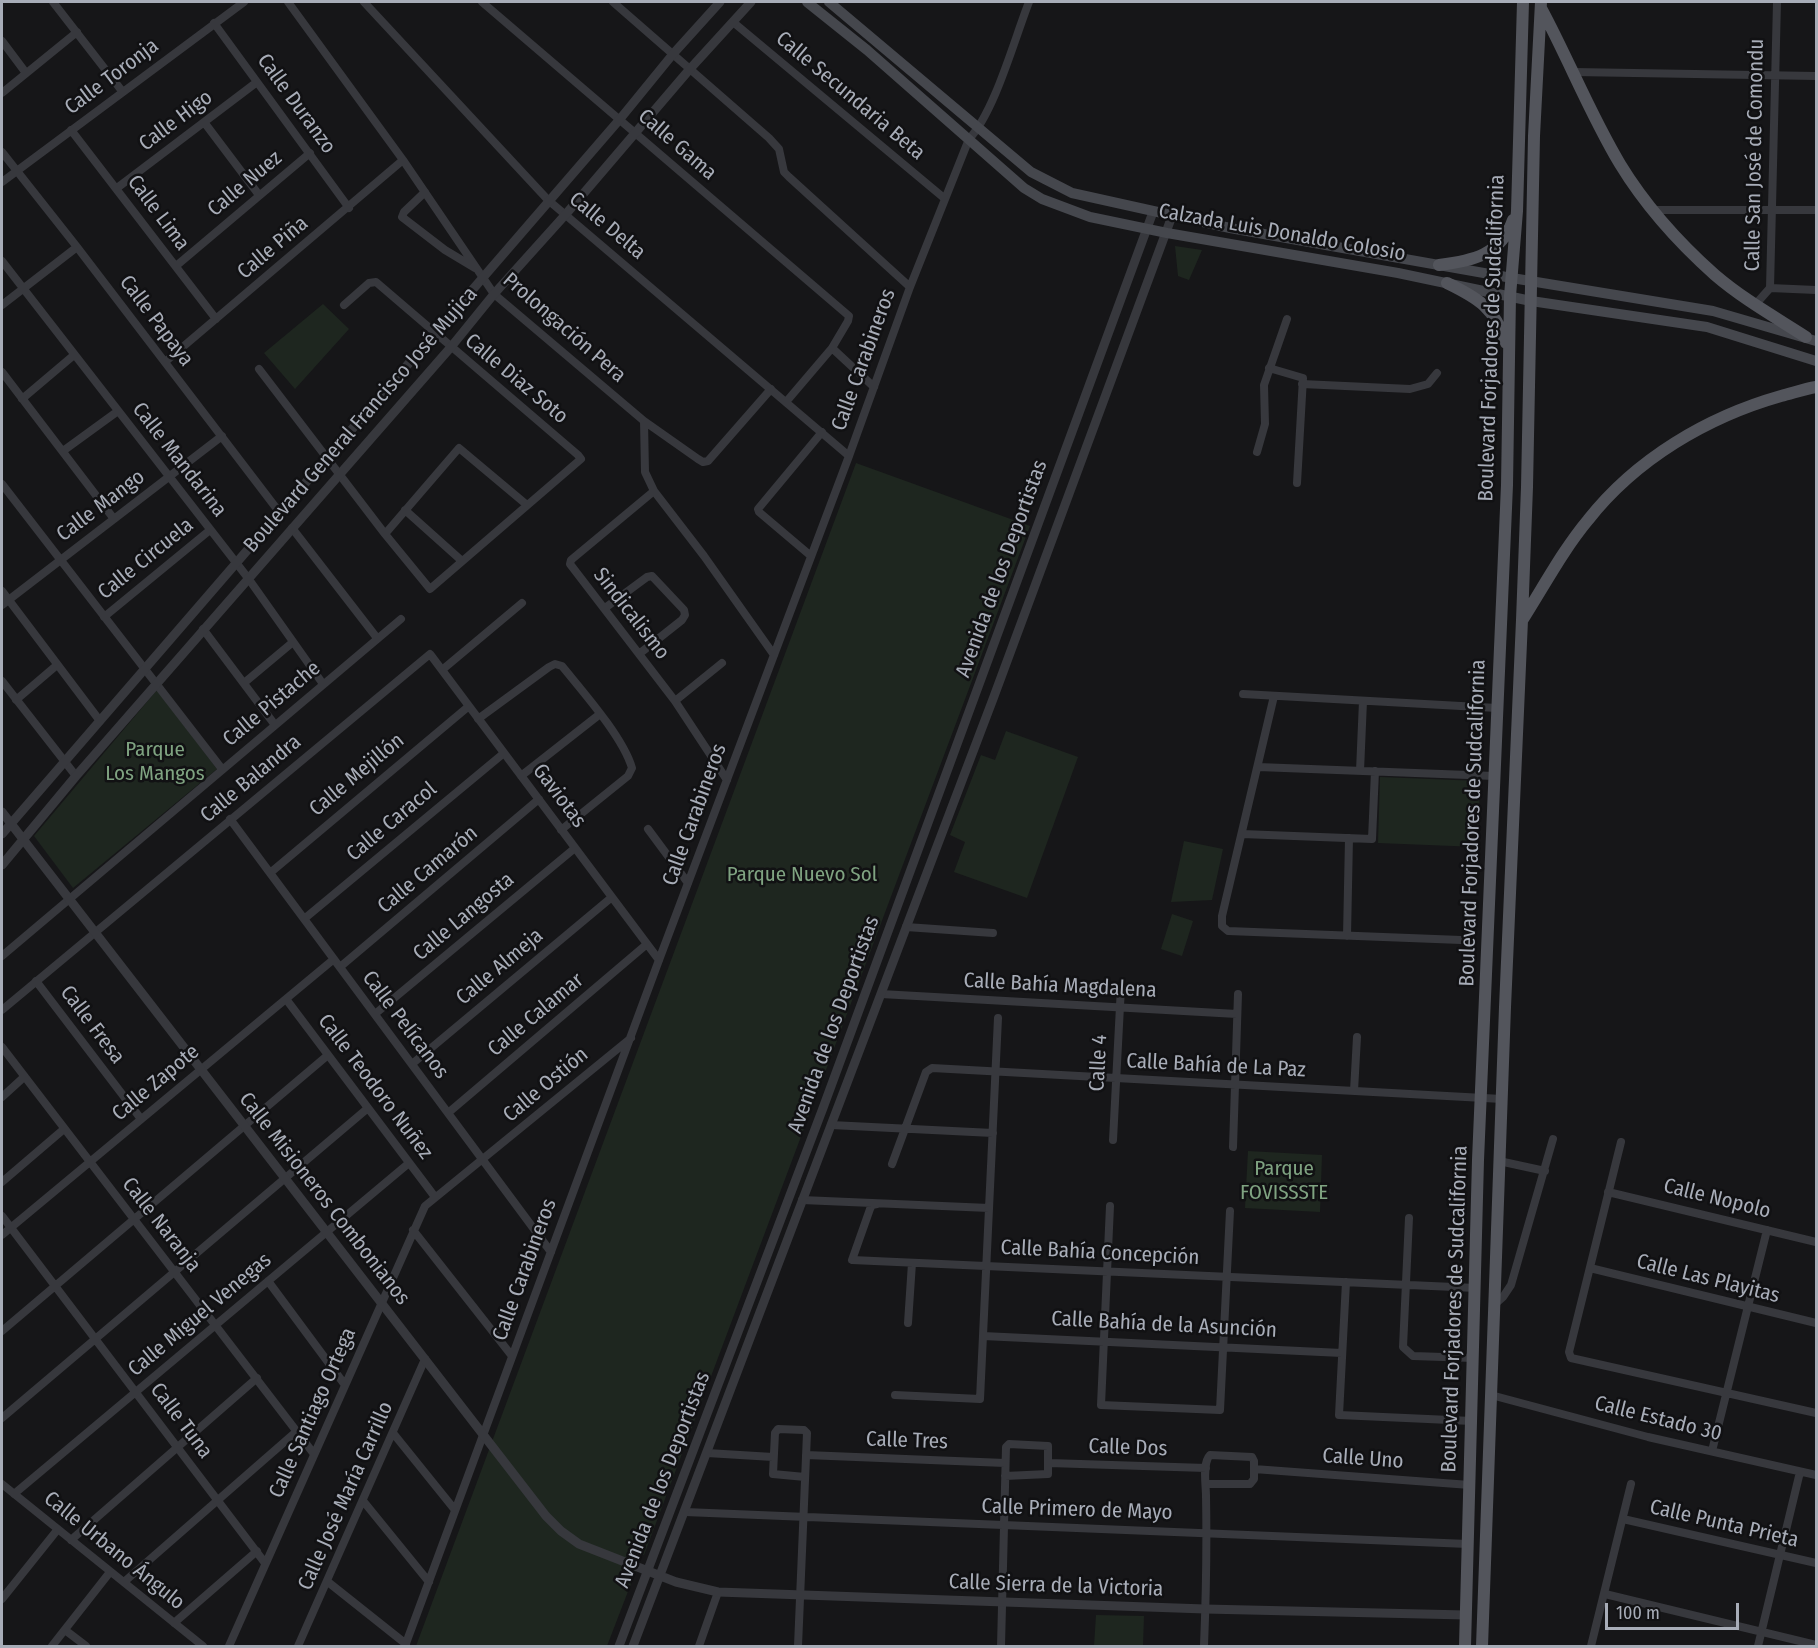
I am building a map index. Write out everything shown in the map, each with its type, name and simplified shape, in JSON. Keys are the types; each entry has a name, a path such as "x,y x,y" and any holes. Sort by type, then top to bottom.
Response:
{"main road":[{"name":"Calzada Luis Donaldo Colosio","path":"807,2 867,50 1024,188 1042,199 1090,217 1167,233 1366,267 1531,301 1707,327 1816,361"},
{"name":"Calzada Luis Donaldo Colosio","path":"829,2 1031,172 1054,185 1082,196 1172,216 1439,265 1703,309 1811,339"},
{"name":"Boulevard Forjadores de Sudcalifornia","path":"1465,1647 1478,1160 1507,485 1510,296 1517,211 1524,2"},
{"name":"Boulevard Forjadores de Sudcalifornia","path":"1482,1647 1499,1161 1527,487 1534,136 1541,5"},
{"path":"1541,5 1604,136 1653,210 1716,275 1755,304 1811,339"},
{"path":"1521,53 1525,57 1530,56 1540,32"},
{"path":"1519,110 1526,105 1530,108 1534,136"},
{"path":"1439,265 1485,256 1498,246 1510,231 1517,211"},
{"path":"1366,267 1383,263 1388,255"},
{"path":"1447,283 1472,295 1487,307 1502,330 1509,354"},
{"path":"1522,620 1588,519 1628,477 1666,448 1713,420 1760,402 1816,387"},
{"path":"1507,485 1527,487"},
{"path":"1496,729 1517,730"}],"street":[{"path":"53,2 122,92"},
{"name":"Calle Toronja","path":"2,182 244,2"},
{"name":"Prolongación Pera","path":"288,2 403,160 494,294 644,421 703,462 708,460 771,389"},
{"name":"Calle Delta","path":"364,2 548,200 849,456"},
{"name":"Calle Gama","path":"482,2 849,316 832,348"},
{"path":"613,2 769,138 779,149 784,172 910,287"},
{"name":"Boulevard General Francisco José Mujica","path":"2,865 76,776 451,347 494,294 566,214 689,69 751,2"},
{"name":"Calle Carabineros","path":"405,1645 910,287 969,140 978,129 996,89 1029,2"},
{"name":"Calle San José de Comondu","path":"1755,304 1770,288 1777,2"},
{"name":"Boulevard General Francisco José Mujica","path":"2,834 237,564 434,333 480,274 620,119 716,3"},
{"name":"Calle Secundaria Beta","path":"733,22 944,198"},
{"name":"Calle Duranzo","path":"214,23 349,208"},
{"path":"2,93 77,32"},
{"path":"2,41 26,73"},
{"path":"1574,72 1816,76"},
{"name":"Calle Higo","path":"117,188 257,82"},
{"path":"204,122 259,195"},
{"name":"Calle Lima","path":"71,130 216,319"},
{"name":"Calle Papaya","path":"2,152 280,513"},
{"name":"Calle Nuez","path":"176,266 310,153"},
{"name":"Calle Piña","path":"165,362 403,160"},
{"path":"425,192 404,212 404,219 480,274"},
{"path":"1653,210 1771,208 1816,210"},
{"name":"Avenida de los Deportistas","path":"620,1647 914,863 974,694 1153,212"},
{"name":"Avenida de los Deportistas","path":"633,1647 993,699 1172,216"},
{"path":"2,305 77,247"},
{"name":"Calle Mandarina","path":"2,261 248,578 323,684"},
{"name":"Calle Diaz Soto","path":"344,305 369,283 376,282 578,454 581,459 527,506"},
{"path":"1770,288 1816,291"},
{"path":"1257,452 1265,424 1264,385 1287,319"},
{"path":"1110,329 1128,336"},
{"path":"786,402 832,348 874,387"},
{"path":"22,399 74,355"},
{"path":"1269,368 1303,378 1297,483"},
{"path":"259,369 385,534 430,589 527,506 459,448 385,534"},
{"path":"2,372 114,519"},
{"path":"1094,372 1112,379"},
{"path":"1302,384 1410,389 1428,384 1437,373"},
{"path":"63,451 118,411"},
{"path":"644,421 645,472 654,491 704,556 774,655"},
{"path":"1074,427 1091,434"},
{"path":"811,556 758,509 822,432"},
{"name":"Calle Mango","path":"5,602 222,436"},
{"path":"1059,466 1077,474"},
{"path":"2,484 222,769"},
{"name":"Sindicalismo","path":"654,491 570,562 675,701 727,780"},
{"path":"405,510 462,561"},
{"path":"1039,519 1057,525"},
{"path":"292,528 377,638"},
{"name":"Calle Circuela","path":"104,617 210,530"},
{"path":"605,608 647,577 652,576 684,610 685,615 682,620 639,654"},
{"path":"2,591 5,602 99,721"},
{"path":"442,670 522,603"},
{"name":"Calle Pistache","path":"2,956 401,619"},
{"path":"203,629 275,725"},
{"path":"244,683 293,642"},
{"name":"Gaviotas","path":"430,654 659,960"},
{"name":"Calle Balandra","path":"2,1011 430,654"},
{"path":"675,701 723,663"},
{"path":"478,719 549,666 555,664 562,666 600,714 629,759 632,768 628,776 561,830"},
{"path":"16,700 57,665"},
{"path":"2,681 76,776"},
{"path":"974,694 993,699"},
{"path":"1243,694 1497,708"},
{"path":"1274,696 1222,916 1222,926 1228,931 1461,940"},
{"path":"1360,771 1363,701"},
{"name":"Calle Mejillón","path":"270,873 469,706"},
{"path":"521,776 600,714"},
{"name":"Calle Caracol","path":"304,919 504,753"},
{"path":"1258,767 1494,776"},
{"path":"1242,834 1372,840 1375,771"},
{"name":"Calle Camarón","path":"340,967 539,799"},
{"name":"Calle Misioneros Combonianos","path":"2,812 546,1516 579,1544 648,1571"},
{"name":"Calle Pelícanos","path":"230,819 551,1252"},
{"path":"648,829 688,883"},
{"path":"1347,936 1349,838"},
{"name":"Calle Langosta","path":"375,1014 575,848"},
{"path":"914,863 928,868"},
{"name":"Calle Almeja","path":"412,1064 612,897"},
{"path":"906,927 993,933"},
{"name":"Calle Calamar","path":"448,1113 647,944"},
{"name":"Calle Zapote","path":"2,1235 334,959"},
{"name":"Calle Fresa","path":"36,981 141,1119"},
{"name":"Calle 4","path":"1113,1140 1121,987"},
{"name":"Calle Bahía Magdalena","path":"880,994 1238,1014"},
{"path":"1233,1147 1238,994"},
{"name":"Calle Teodoro Nuñez","path":"286,999 435,1197"},
{"path":"895,1395 980,1399 998,1018"},
{"path":"1354,1091 1357,1037"},
{"name":"Calle Ostión","path":"435,1197 631,1038"},
{"name":"Calle Naranja","path":"2,1047 314,1454"},
{"path":"2,1331 328,1055"},
{"name":"Calle Bahía de La Paz","path":"905,1129 928,1069 1502,1099"},
{"path":"2,1097 24,1077"},
{"path":"2,1418 368,1108"},
{"path":"831,1125 993,1133"},
{"path":"2,1182 64,1129"},
{"path":"892,1164 905,1129"},
{"path":"1494,1305 1503,1298 1511,1285 1553,1139"},
{"path":"1621,1142 1569,1355 1575,1359 1816,1413"},
{"path":"1499,1161 1545,1171"},
{"name":"Calle Miguel Venegas","path":"14,1494 409,1163"},
{"name":"Calle Nopolo","path":"1608,1192 1816,1242"},
{"name":"Calle Santiago Ortega","path":"229,1647 413,1230 425,1206 435,1197"},
{"path":"802,1200 989,1208"},
{"name":"Calle Bahía Concepción","path":"877,1204 872,1205 870,1209 852,1260 1476,1288"},
{"path":"1110,1206 1101,1405 1221,1410 1230,1211"},
{"name":"Calle Tuna","path":"2,1216 265,1563"},
{"path":"1409,1218 1403,1347 1413,1356 1473,1358"},
{"path":"780,1222 792,1227"},
{"path":"413,1230 512,1356"},
{"path":"1712,1451 1767,1230"},
{"path":"908,1323 912,1263"},
{"name":"Calle Las Playitas","path":"1590,1269 1816,1323"},
{"path":"268,1281 345,1385"},
{"path":"1346,1282 1339,1415 1472,1421"},
{"name":"Calle Bahía de la Asunción","path":"983,1336 1342,1353"},
{"name":"Calle José María Carrillo","path":"301,1645 425,1359"},
{"path":"71,1540 256,1378"},
{"name":"Calle Estado 30","path":"1491,1395 1637,1434 1816,1475"},
{"path":"798,1647 807,1431 778,1429 775,1433 772,1474 805,1477"},
{"path":"124,1582 297,1431"},
{"path":"393,1433 455,1510"},
{"path":"1001,1647 1005,1463 1006,1447 1009,1444 1048,1446 1048,1474 1005,1476"},
{"path":"707,1454 773,1457"},
{"name":"Calle Tres","path":"806,1455 1005,1463"},
{"path":"1204,1647 1206,1460 1210,1455 1252,1457 1254,1479 1250,1484 1206,1484"},
{"name":"Calle Dos","path":"1049,1463 1206,1468"},
{"name":"Calle Uno","path":"1254,1469 1470,1485"},
{"path":"1758,1647 1800,1472"},
{"path":"1591,1647 1631,1484"},
{"name":"Calle Urbano Ángulo","path":"2,1485 203,1647"},
{"path":"364,1502 429,1582"},
{"name":"Calle Primero de Mayo","path":"685,1512 1468,1544"},
{"name":"Calle Punta Prieta","path":"1623,1519 1816,1563"},
{"path":"2,1599 58,1529"},
{"path":"174,1623 257,1551"},
{"name":"Calle Sierra de la Victoria","path":"648,1571 676,1582 718,1592 1205,1610 1466,1615"},
{"path":"52,1647 110,1572"},
{"path":"328,1582 405,1645"},
{"path":"699,1647 718,1592"},
{"path":"1605,1594 1816,1645"},
{"path":"65,1630 86,1647"}],"green space":[{"path":"1175,246 1202,250 1189,280 1178,276"},
{"path":"323,304 349,329 295,389 264,353"},
{"name":"Parque Nuevo Sol","path":"856,463 1030,526 644,1555 642,1555 607,1646 416,1646"},
{"name":"Parque Los Mangos","path":"157,690 217,769 73,888 34,836"},
{"path":"1006,731 1078,757 1027,898 954,872 965,842 950,835 981,755 995,760"},
{"path":"1380,777 1480,781 1478,847 1378,843"},
{"path":"1184,841 1223,849 1212,900 1171,902"},
{"path":"1172,914 1193,921 1182,956 1161,949"},
{"name":"Parque FOVISSSTE","path":"1248,1151 1322,1155 1320,1212 1245,1208"},
{"path":"1096,1615 1144,1616 1143,1646 1094,1646"}]}
